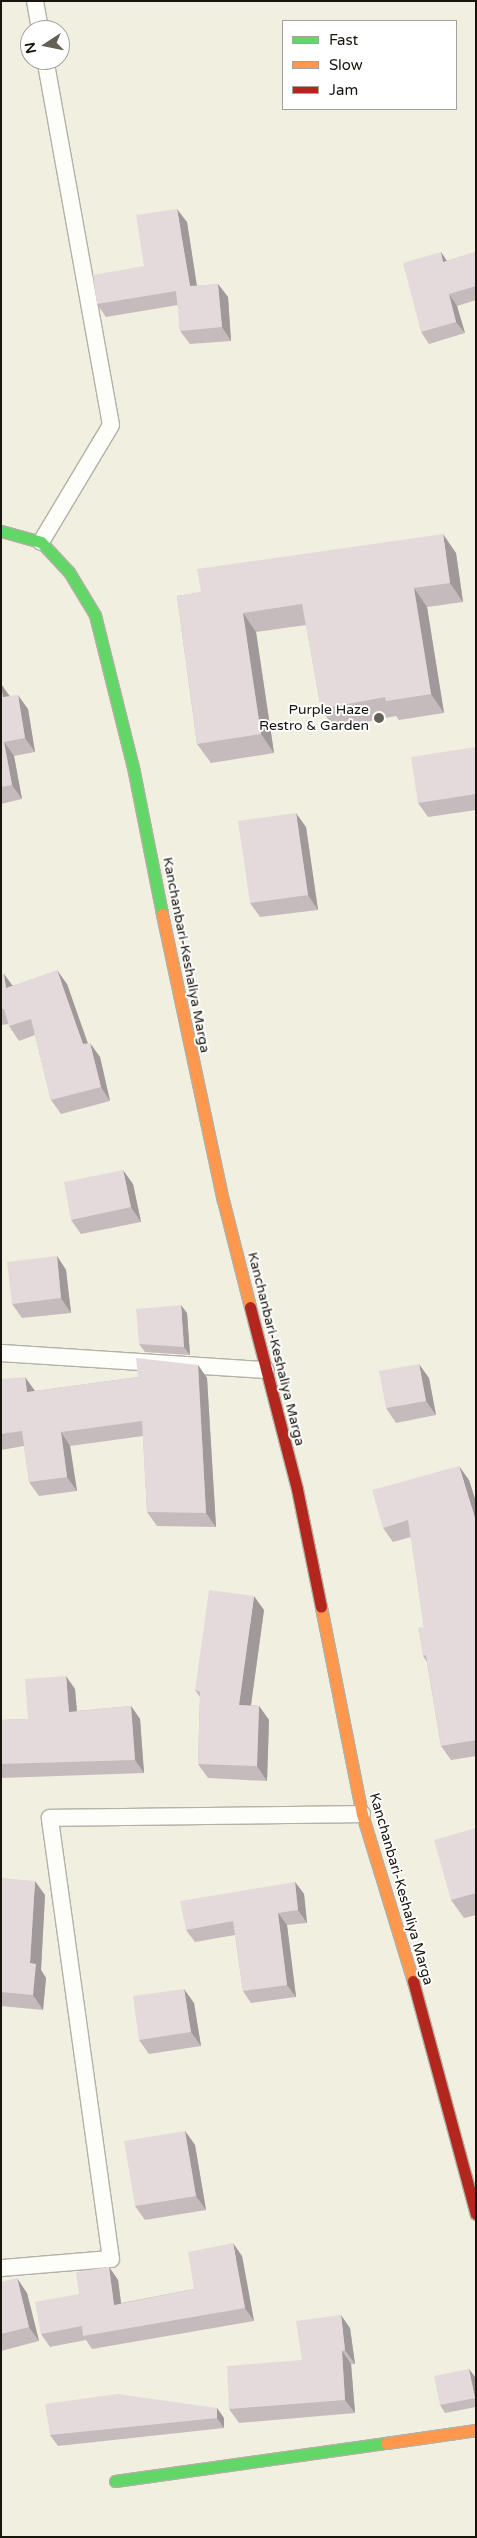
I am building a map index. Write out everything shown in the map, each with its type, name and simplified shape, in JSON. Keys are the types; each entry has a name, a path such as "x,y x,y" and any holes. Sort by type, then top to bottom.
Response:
{"street":[{"path":"1,531 41,542"},
{"name":"Kanchanbari-Keshaliya Marga","path":"41,542 68,572 95,615 133,767 178,995 265,1370 297,1489 362,1814 410,1969 476,2214"},
{"path":"116,2480 476,2430"}],"lane":[{"path":"35,1 38,20"},
{"path":"41,542 111,425 47,70"},
{"path":"1,1353 265,1370"},
{"path":"1,2268 110,2259 50,1818 362,1814"}],"building":[{"path":"177,209 190,286 218,284 222,327 180,331 176,291 97,304 93,275 144,266 136,215"},
{"path":"441,252 443,262 476,252 476,286 449,294 456,322 421,332 403,263"},
{"path":"443,534 450,583 414,588 431,694 386,701 385,697 321,709 302,604 243,613 261,734 197,744 177,596 201,592 197,569"},
{"path":"1,687 3,697 18,695 25,738 4,742 12,785 1,787"},
{"path":"476,747 476,794 418,803 411,757"},
{"path":"296,813 308,895 250,903 238,821"},
{"path":"57,970 83,1044 90,1043 101,1087 51,1100 31,1019 9,1026 4,1009 1,1009 1,974 4,974 6,988"},
{"path":"123,1170 131,1207 71,1220 64,1182"},
{"path":"57,1256 61,1298 12,1304 7,1262"},
{"path":"181,1305 184,1347 139,1344 136,1309"},
{"path":"136,1358 198,1365 206,1513 147,1512 142,1421 61,1432 67,1477 29,1482 22,1431 1,1434 1,1379 25,1377 27,1392 138,1377"},
{"path":"419,1364 426,1401 386,1408 379,1371"},
{"path":"459,1466 476,1521 476,1740 441,1746 426,1655 423,1656 418,1628 424,1627 408,1520 383,1528 372,1490"},
{"path":"209,1590 254,1596 239,1705 259,1706 257,1766 198,1764 200,1692 195,1690"},
{"path":"66,1676 69,1712 131,1706 135,1760 1,1764 1,1720 28,1719 25,1679"},
{"path":"476,1828 476,1893 451,1900 434,1840"},
{"path":"1,1878 35,1881 30,1963 36,1964 33,1995 1,1992"},
{"path":"295,1882 298,1910 278,1913 287,1985 243,1991 233,1921 186,1930 180,1901"},
{"path":"184,1989 191,2032 139,2040 133,1996"},
{"path":"185,2131 196,2196 135,2206 124,2141"},
{"path":"233,2243 245,2308 83,2336 82,2326 41,2334 35,2302 79,2294 76,2272 109,2267 114,2305 194,2289 188,2252"},
{"path":"17,2278 29,2327 1,2334 1,2282"},
{"path":"341,2315 345,2350 342,2351 345,2400 229,2409 227,2366 302,2360 296,2321"},
{"path":"469,2369 475,2398 440,2405 434,2376"},
{"path":"117,2394 217,2408 217,2418 50,2435 45,2404"}],"traffic: fast":[{"path":"1,531 41,542 69,572 95,615 133,767 162,914"},
{"path":"115,2481 386,2443"}],"traffic: slow":[{"path":"162,914 223,1200 250,1307"},
{"path":"321,1607 362,1814 413,1981"},
{"path":"386,2443 476,2430"}],"traffic: jam":[{"path":"250,1307 297,1489 321,1607"},
{"path":"413,1981 476,2214"}],"place":[{"name":"Purple Haze Restro & Garden","path":"379,718"}]}
